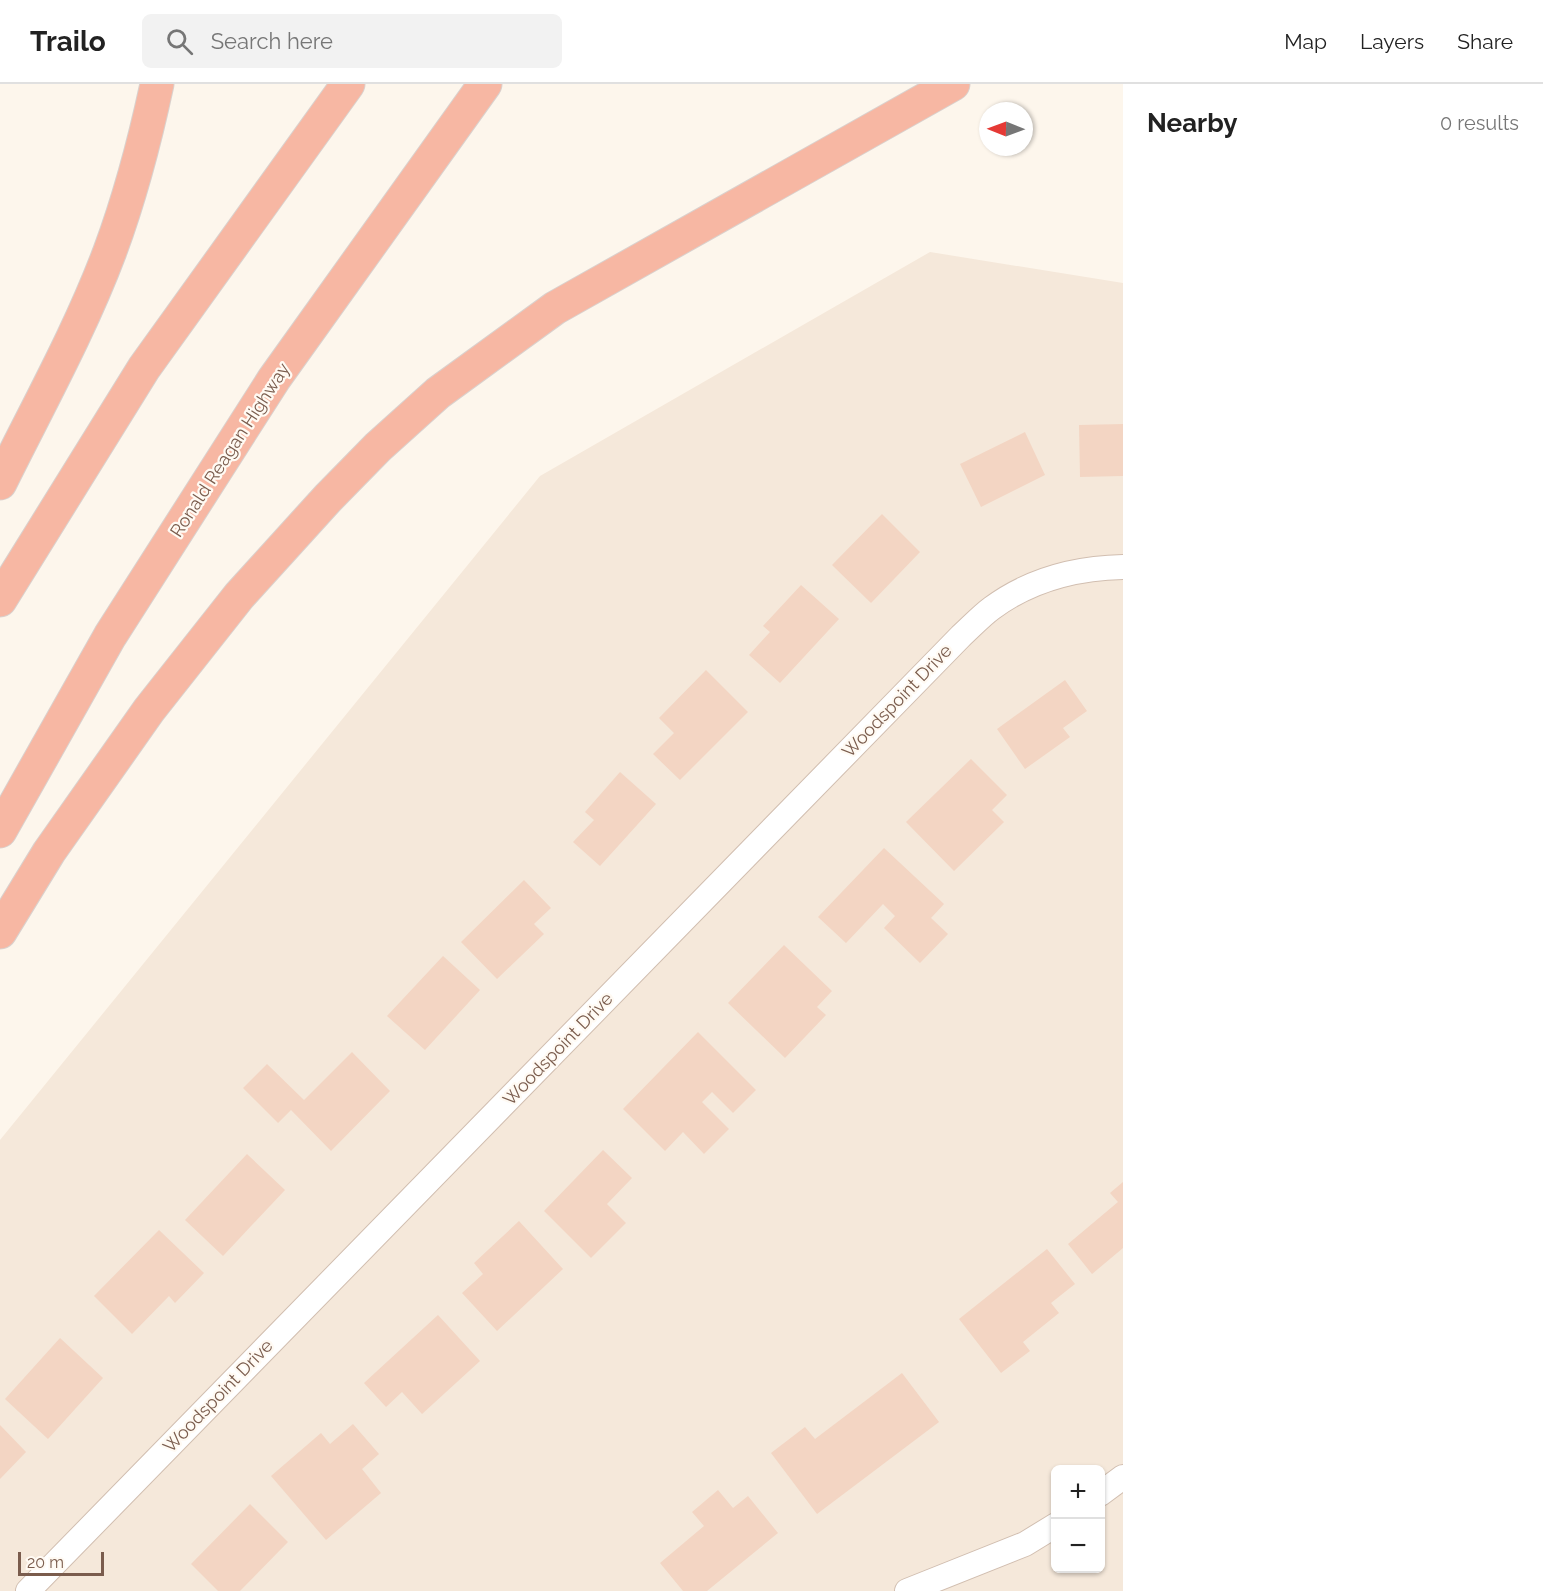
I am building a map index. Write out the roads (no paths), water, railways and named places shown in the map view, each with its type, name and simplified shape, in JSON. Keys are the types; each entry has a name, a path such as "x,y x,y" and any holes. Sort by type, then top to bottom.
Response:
{"highway":[{"path":"0,483 71,340 110,252 145,143 157,84"},
{"path":"323,118 336,84"},
{"path":"0,600 144,369 348,84"},
{"name":"Ronald Reagan Highway","path":"0,831 110,636 274,379 486,84"},
{"path":"0,932 49,852 149,710 239,596 328,498 387,439 438,393 555,308 953,84"}],"street":[{"name":"Woodspoint Drive","path":"27,1591 961,636 992,608 1049,579 1079,571 1123,567"},
{"path":"1105,1491 1123,1478"},
{"path":"907,1591 1025,1544 1051,1528"}]}
